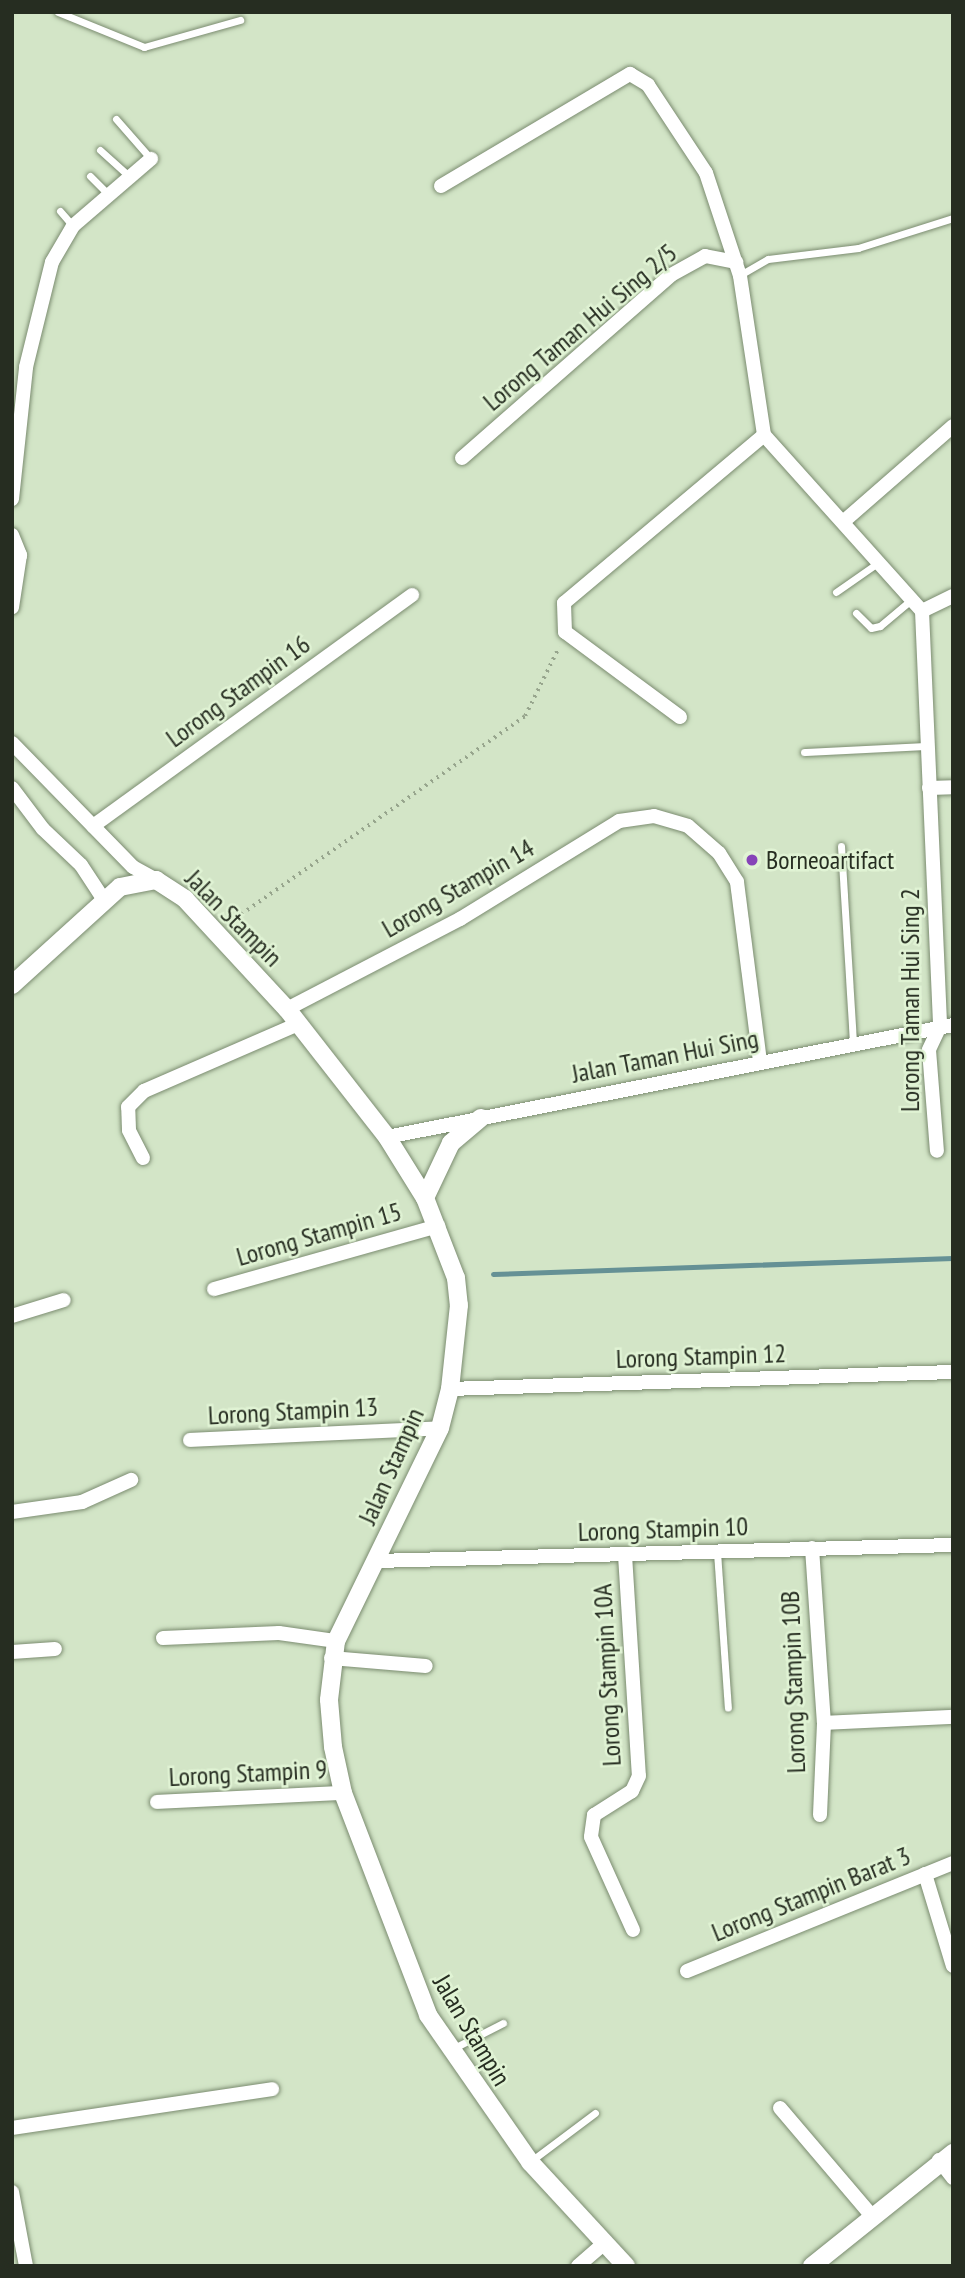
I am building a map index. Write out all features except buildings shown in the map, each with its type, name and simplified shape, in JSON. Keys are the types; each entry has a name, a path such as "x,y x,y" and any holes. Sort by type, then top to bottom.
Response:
{"street":[{"path":"441,186 631,74 648,85 706,173 738,269 764,435 880,561 922,611 953,596"},
{"path":"12,499 26,367 52,262 73,226 107,193 151,159"},
{"name":"Lorong Taman Hui Sing 2/5","path":"462,458 671,275 705,256 738,269"},
{"path":"843,522 953,426"},
{"path":"680,717 565,632 564,603 576,589 764,435"},
{"path":"12,534 20,555 12,607"},
{"name":"Lorong Stampin 16","path":"93,826 412,595"},
{"name":"Lorong Taman Hui Sing 2","path":"922,611 929,788 946,1026 929,1050 937,1151"},
{"path":"12,743 133,867 156,880"},
{"path":"929,788 953,787"},
{"path":"12,788 43,829 81,865 104,901"},
{"name":"Lorong Stampin 14","path":"287,1009 460,919 620,821 654,816 688,826 719,853 737,882 760,1062"},
{"name":"Jalan Stampin","path":"12,985 120,887 156,880 185,899 287,1009 387,1137 425,1198 438,1226 459,1305 450,1389 440,1428 334,1650 328,1700 343,1793 405,1966 451,2050 530,2162 626,2266"},
{"path":"143,1158 129,1130 128,1107 144,1091 298,1024"},
{"name":"Jalan Taman Hui Sing","path":"387,1137 853,1042 946,1026"},
{"path":"425,1198 444,1152 481,1118"},
{"name":"Lorong Stampin 15","path":"214,1289 438,1226"},
{"path":"12,1316 64,1300"},
{"name":"Lorong Stampin 12","path":"450,1389 953,1372"},
{"name":"Lorong Stampin 13","path":"190,1440 440,1428"},
{"path":"12,1512 82,1502 131,1480"},
{"name":"Lorong Stampin 10","path":"376,1561 953,1545"},
{"name":"Lorong Stampin 10B","path":"812,1548 824,1723 820,1815"},
{"name":"Lorong Stampin 10A","path":"625,1555 639,1776 632,1791 594,1815 591,1838 633,1930"},
{"path":"163,1637 279,1633 334,1650 426,1666"},
{"path":"12,1652 55,1649"},
{"path":"824,1723 953,1717"},
{"name":"Lorong Stampin 9","path":"157,1802 343,1793"},
{"name":"Lorong Stampin Barat 3","path":"687,1970 953,1863"},
{"path":"925,1874 953,1966"},
{"path":"12,2128 272,2089"},
{"path":"780,2108 872,2216"},
{"path":"812,2266 946,2156 953,2178"},
{"path":"12,2192 26,2266"},
{"path":"579,2266 603,2244"}],"lane":[{"path":"58,12 144,47 240,20"},
{"path":"116,119 151,159"},
{"path":"100,150 129,176"},
{"path":"90,176 107,193"},
{"path":"60,211 73,226"},
{"path":"738,269 768,259 858,248 953,218"},
{"path":"836,592 880,561"},
{"path":"856,613 870,628 880,626 911,600"},
{"path":"804,752 927,746"},
{"path":"841,846 853,1042"},
{"path":"717,1551 728,1707"},
{"path":"451,2050 503,2023"},
{"path":"530,2162 595,2113"}],"path":[{"path":"216,932 525,716 565,632"}],"waterway":[{"path":"493,1274 953,1258"}],"place":[{"name":"Borneoartifact","path":"752,860"}]}
